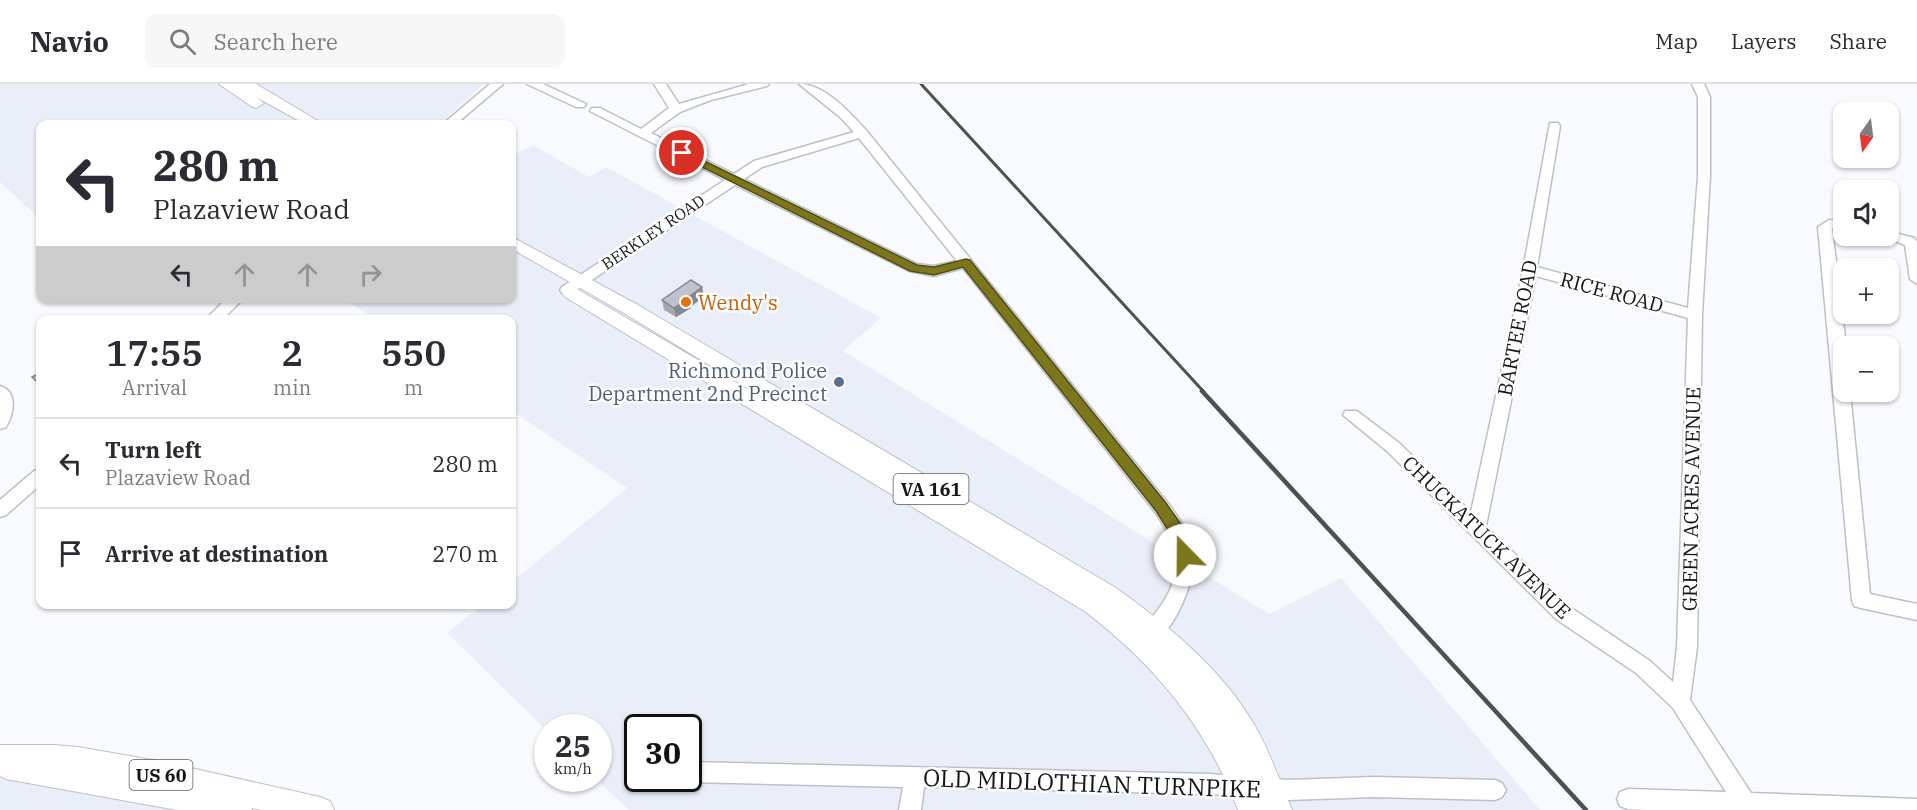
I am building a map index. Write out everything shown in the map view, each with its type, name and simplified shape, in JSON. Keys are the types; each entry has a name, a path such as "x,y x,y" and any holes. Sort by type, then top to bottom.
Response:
{"main road":[{"path":"226,84 284,120"},
{"path":"245,84 308,120"},
{"name":"VA 161","path":"516,245 573,286 1094,605 1148,635 1219,737 1253,800 1278,810"},
{"name":"VA 161","path":"516,259 573,286"},
{"name":"US 60","path":"0,757 54,757 78,760 164,775 320,810"},
{"name":"US 60","path":"0,764 126,786 238,810"}],"street":[{"path":"454,120 497,84"},
{"path":"533,84 580,104"},
{"path":"660,84 676,109"},
{"path":"643,133 676,109 707,98 763,84"},
{"path":"805,84 844,114 862,133 1161,507 1182,539 1185,555 1184,578 1180,591 1148,635"},
{"name":"GREEN ACRES AVENUE","path":"1680,702 1687,646 1695,315 1704,176 1704,97 1698,84"},
{"path":"596,111 914,268 934,271 966,263"},
{"name":"BARTEE ROAD","path":"1476,530 1530,270 1554,126"},
{"name":"BERKLEY ROAD","path":"573,286 733,178 766,161 862,133"},
{"path":"1833,224 1825,227 1861,600 1916,613"},
{"path":"1899,238 1909,241 1912,245 1917,279"},
{"name":"RICE ROAD","path":"1530,270 1695,315"},
{"path":"218,315 231,303"},
{"path":"0,392 5,398 6,410 0,423"},
{"name":"CHUCKATUCK AVENUE","path":"1351,414 1393,447 1563,614 1643,667 1680,702"},
{"path":"0,510 36,479"},
{"path":"1680,702 1745,802"},
{"name":"OLD MIDLOTHIAN TURNPIKE","path":"702,772 915,777 1253,800 1295,790 1375,787 1495,790"},
{"path":"910,810 915,777"},
{"path":"1628,799 1917,809"}],"shaded area":[{"path":"0,84 483,84 444,120 36,120 36,215 0,182"},
{"path":"533,145 589,177 606,167 881,318 843,351 1269,614 1341,578 1540,810 629,810 610,792 612,792 612,714 534,714 534,718 447,633 478,609 516,609 516,579 627,488 516,414 516,315 369,315 350,303 516,303 516,154"},
{"path":"0,764 238,810 0,810"}],"building":[{"path":"691,280 702,287 688,299 674,308 662,300"}],"railway":[{"path":"921,84 1204,392"},
{"path":"1202,391 1586,810"}],"place":[{"name":"Wendy's","path":"686,302"},
{"name":"Richmond Police Department 2nd Precinct","path":"839,382"}],"route":[{"path":"682,153 914,268 934,271 966,263 1161,507 1182,539 1185,555"}]}
